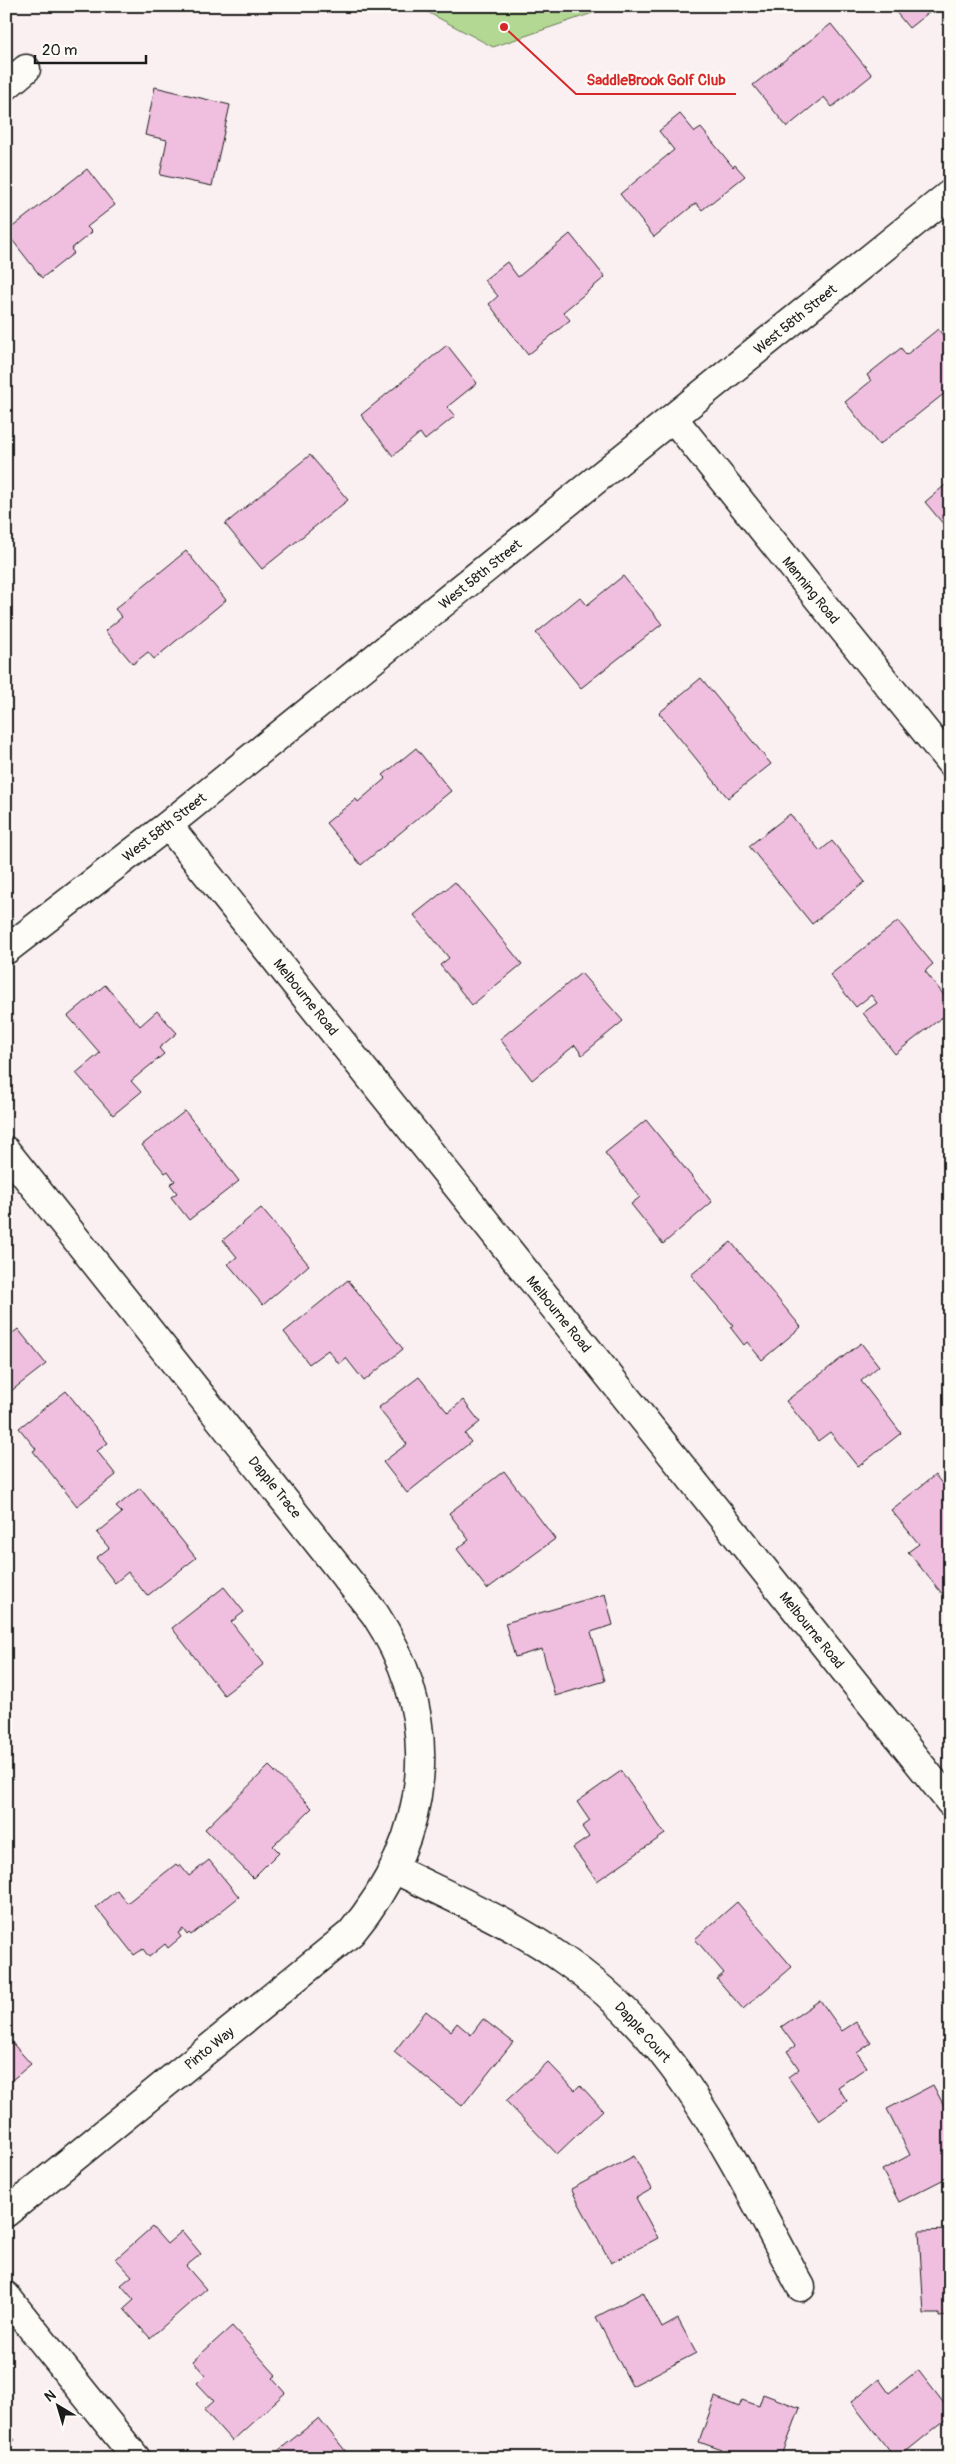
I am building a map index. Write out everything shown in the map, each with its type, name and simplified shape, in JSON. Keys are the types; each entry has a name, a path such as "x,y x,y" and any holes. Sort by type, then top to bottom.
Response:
{"street":[{"name":"West 58th Street","path":"6,950 168,825 950,194"},
{"name":"Manning Road","path":"672,418 950,762"},
{"name":"Melbourne Road","path":"168,825 950,1802"},
{"name":"Dapple Trace","path":"6,1151 351,1583 384,1628 406,1677 419,1731 417,1802 408,1837 394,1869"},
{"name":"Pinto Way","path":"6,2214 351,1933 378,1898 394,1869"},
{"name":"Dapple Court","path":"394,1869 539,1943 582,1973 621,2006 667,2057 689,2086 715,2129 801,2286"},
{"path":"6,2296 136,2458"}],"green space":[{"path":"416,6 613,6 493,47"}],"building":[{"path":"891,6 937,6 909,28"},
{"path":"831,24 872,75 832,107 824,97 787,127 753,85"},
{"path":"155,87 230,105 212,186 160,175 167,140 145,135"},
{"path":"680,114 695,132 701,128 733,167 735,165 745,176 702,210 696,203 654,237 620,194 674,150 659,131"},
{"path":"87,169 115,205 87,227 92,232 71,249 74,253 42,278 6,232"},
{"path":"570,234 605,277 563,312 570,320 528,355 489,304 498,296 484,280 507,262 518,277"},
{"path":"938,329 950,344 950,389 879,445 845,402 871,381 867,375 901,348 906,355"},
{"path":"447,345 477,383 447,407 455,416 425,440 420,433 393,456 361,415"},
{"path":"310,455 348,500 262,569 225,524"},
{"path":"950,481 950,532 925,502"},
{"path":"186,551 226,600 154,659 148,652 133,664 105,631 122,617 115,609"},
{"path":"623,576 662,624 581,688 536,633 580,597 587,605"},
{"path":"701,678 771,764 728,798 659,713"},
{"path":"416,748 451,791 361,865 326,823 356,799 358,802 386,778 383,775"},
{"path":"790,814 820,851 832,841 865,882 812,924 749,846"},
{"path":"455,882 522,964 472,1005 440,965 449,958 414,915"},
{"path":"898,921 933,964 925,971 950,1003 950,1011 895,1054 863,1013 877,1003 871,995 856,1007 830,975"},
{"path":"581,973 623,1021 582,1055 575,1045 532,1080 500,1039"},
{"path":"105,985 140,1026 157,1011 177,1033 159,1048 164,1054 131,1081 141,1092 113,1115 76,1073 100,1053 68,1016"},
{"path":"185,1111 239,1181 189,1220 171,1197 177,1193 170,1184 175,1181 168,1171 165,1173 142,1145"},
{"path":"646,1120 712,1202 663,1244 631,1204 640,1197 605,1153"},
{"path":"261,1208 309,1265 263,1305 228,1264 237,1257 223,1240"},
{"path":"731,1242 801,1327 762,1360 747,1342 744,1345 730,1327 733,1325 691,1275"},
{"path":"348,1280 403,1349 364,1381 346,1358 339,1364 328,1350 309,1364 284,1332"},
{"path":"18,1329 46,1364 6,1395 6,1338"},
{"path":"861,1343 879,1366 861,1381 901,1433 858,1467 830,1432 818,1441 786,1401"},
{"path":"419,1377 448,1413 463,1400 480,1422 465,1434 471,1442 407,1493 383,1462 407,1444 378,1408"},
{"path":"66,1391 108,1443 97,1451 116,1475 77,1506 33,1451 36,1449 19,1428"},
{"path":"504,1471 555,1539 487,1589 457,1549 469,1540 449,1513"},
{"path":"935,1475 950,1493 950,1592 944,1596 908,1552 919,1544 891,1510"},
{"path":"140,1488 196,1558 147,1596 128,1572 115,1583 96,1558 109,1548 97,1533 122,1513 116,1507"},
{"path":"224,1587 244,1612 231,1622 264,1664 224,1695 172,1628"},
{"path":"605,1594 613,1625 591,1632 605,1681 555,1696 542,1649 515,1657 505,1623"},
{"path":"269,1766 312,1808 273,1846 279,1852 253,1878 205,1829"},
{"path":"621,1771 665,1834 597,1881 573,1848 589,1837 582,1827 590,1821 577,1802"},
{"path":"209,1860 239,1897 191,1935 189,1933 187,1935 183,1929 178,1933 181,1937 168,1948 165,1944 149,1957 143,1949 134,1955 96,1907 117,1890 127,1903 176,1864 180,1865 189,1876"},
{"path":"737,1902 792,1967 743,2009 717,1979 724,1973 695,1939"},
{"path":"820,2000 842,2031 856,2022 871,2043 857,2053 867,2067 838,2087 847,2101 819,2121 788,2077 799,2069 787,2051 795,2046 781,2027"},
{"path":"426,2011 451,2031 457,2023 471,2035 483,2019 513,2042 462,2106 394,2052"},
{"path":"6,2036 31,2064 6,2085"},
{"path":"548,2062 575,2090 580,2085 603,2110 557,2154 506,2101"},
{"path":"933,2085 950,2117 950,2176 899,2202 882,2170 910,2155 887,2109"},
{"path":"634,2156 652,2189 636,2198 658,2238 611,2263 571,2189"},
{"path":"152,2227 167,2244 182,2231 201,2254 186,2266 206,2289 150,2338 124,2309 134,2300 121,2285 132,2276 116,2259"},
{"path":"950,2230 950,2316 939,2317 939,2314 924,2314 919,2231"},
{"path":"643,2292 662,2328 678,2319 696,2353 632,2386 596,2317"},
{"path":"232,2326 276,2375 272,2378 285,2393 232,2441 204,2410 214,2401 197,2383 205,2375 193,2361"},
{"path":"918,2370 950,2411 950,2416 898,2458 895,2458 851,2402 879,2379 889,2393"},
{"path":"763,2394 800,2408 781,2458 728,2458 720,2455 722,2450 699,2442 715,2397 739,2407 742,2400 759,2406"},
{"path":"319,2418 351,2458 269,2458"},
{"path":"6,2430 15,2440 6,2447"}],"place":[{"name":"SaddleBrook Golf Club","path":"504,27"}]}
